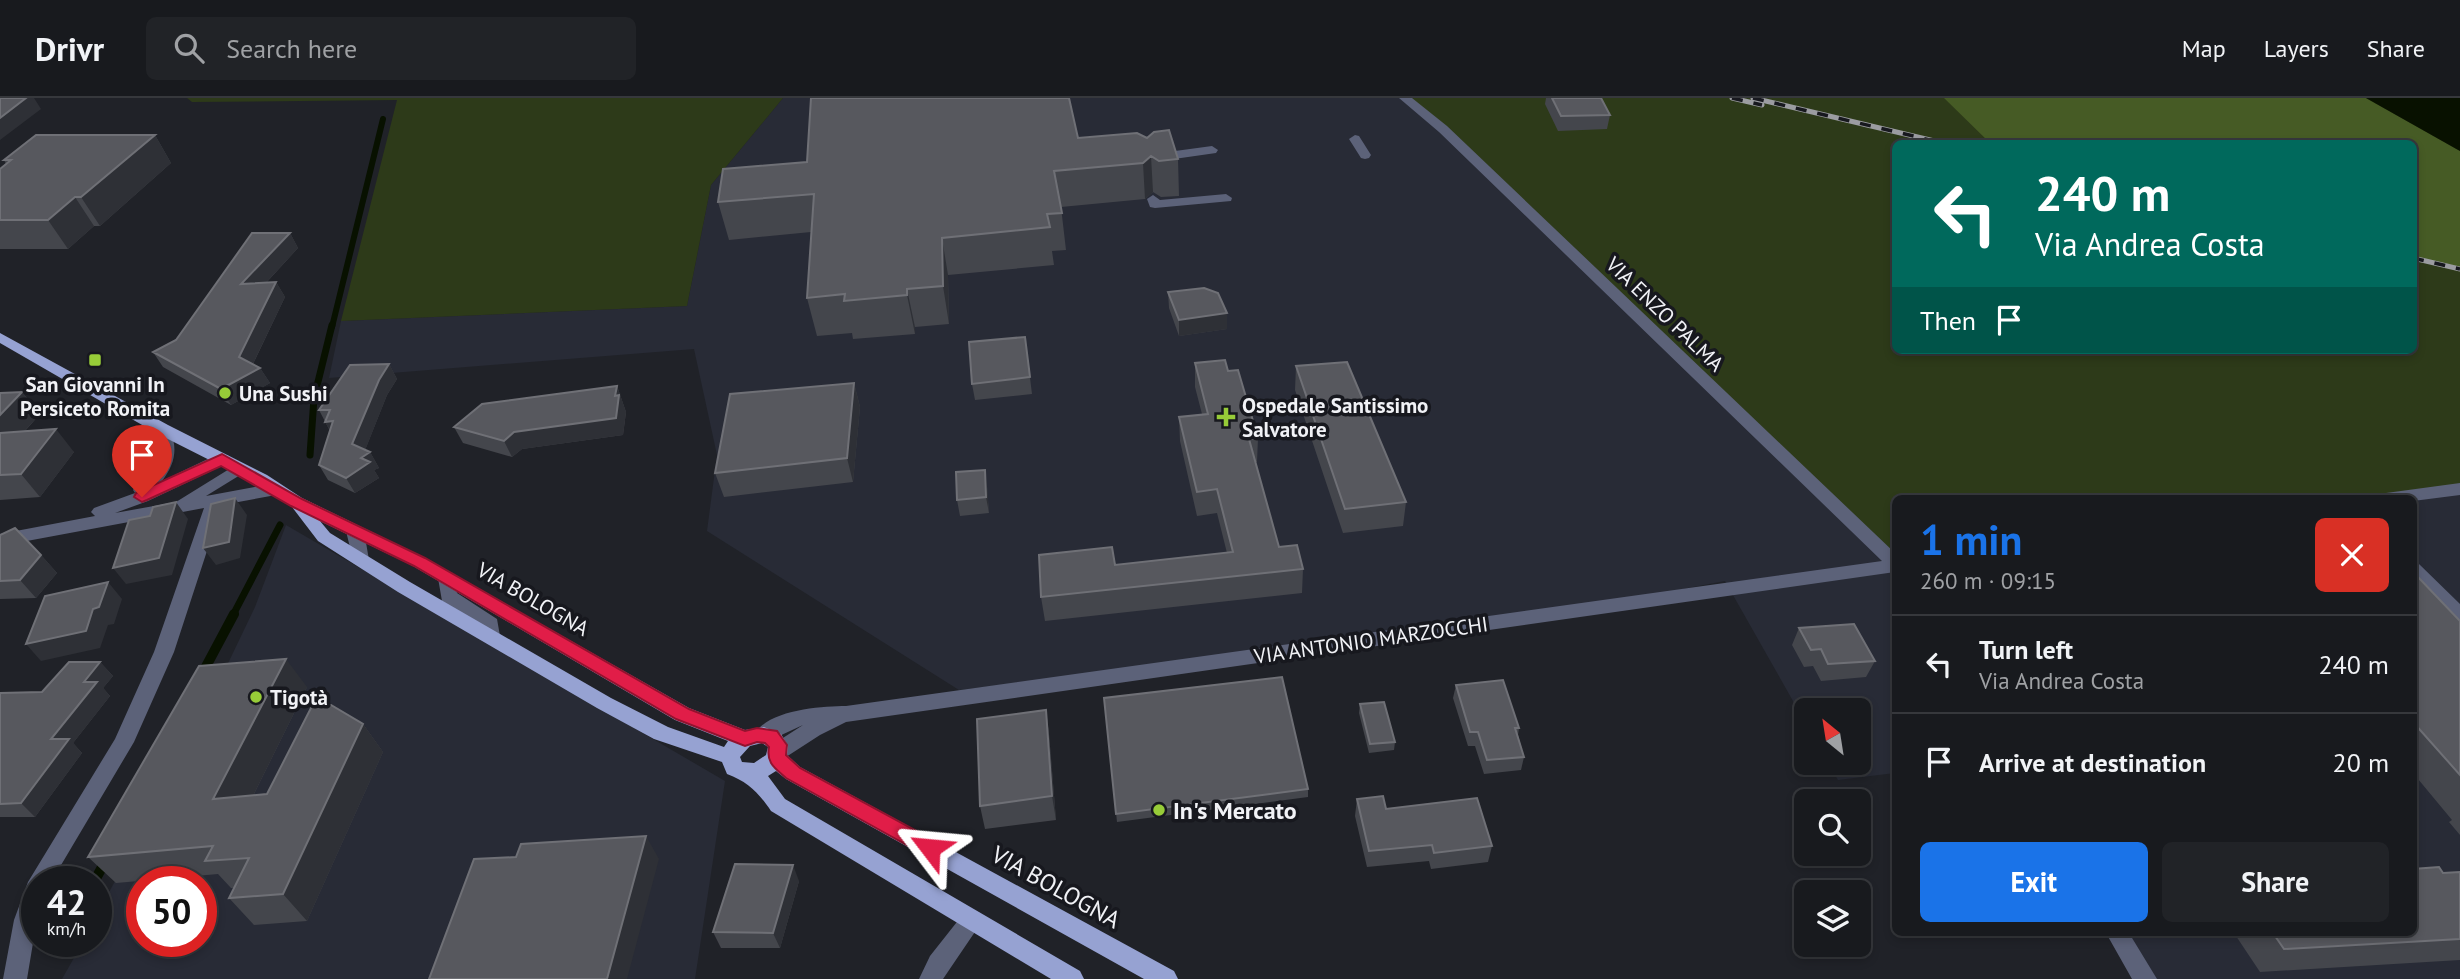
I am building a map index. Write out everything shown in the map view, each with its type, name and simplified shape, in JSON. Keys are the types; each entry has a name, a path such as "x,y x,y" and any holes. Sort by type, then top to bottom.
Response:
{"main road":[{"name":"VIA BOLOGNA","path":"0,337 296,502 447,578 682,714 754,737 775,740 777,754 793,773 1166,979"},
{"name":"VIA BOLOGNA","path":"296,502 324,537 360,560 604,704 660,733 730,757 734,768 750,772 767,788 778,805 1072,979"},
{"path":"730,757 736,745 754,737"},
{"path":"750,772 764,769 777,754"}],"street":[{"name":"VIA ENZO PALMA","path":"1405,98 1443,129 1892,561"},
{"path":"1355,139 1365,155"},
{"path":"1147,168 1145,159 1212,150"},
{"path":"1153,198 1155,204 1226,198"},
{"path":"113,508 145,487 167,464 169,454 162,429"},
{"path":"23,535 113,508 222,459"},
{"path":"175,508 239,468"},
{"path":"0,540 276,489"},
{"path":"2416,495 2460,489"},
{"path":"49,866 124,742 164,652 215,501"},
{"path":"355,531 360,560"},
{"name":"VIA ANTONIO MARZOCCHI","path":"754,737 786,720 811,714 846,714 1892,564"},
{"path":"2417,572 2460,615"},
{"path":"447,578 449,596 490,624 491,636"},
{"name":"VIA ANTONIO MARZOCCHI","path":"777,754 813,729 846,714"},
{"path":"931,979 938,964 972,920"},
{"path":"2119,936 2145,979"},
{"path":"15,979 21,944"}],"shaded area":[{"name":"Ospedale Santissimo Salvatore","path":"783,98 1405,98 1892,548 1892,773 1838,780 1835,775 1871,775 1871,698 1794,698 1794,703 1725,581 1478,628 959,690 707,531 717,455 694,349 329,378 341,321 687,306 711,185"},
{"path":"2366,98 2460,98 2460,151"},
{"path":"2460,483 2460,979 2134,979 2110,936 2417,936 2417,495 2377,495"},
{"path":"286,525 725,781 695,979 62,979 74,957 112,957 112,887 186,751 255,607"}],"green space":[{"path":"187,98 783,98 711,185 687,306 341,321 397,100 192,102"},
{"path":"1405,98 2460,98 2460,484 2385,495 1892,495 1892,552 1881,552"},
{"path":"1944,98 2366,98 2460,151 2460,271 2417,261 2417,140 1987,140"}],"building":[{"path":"0,98 26,98 0,118"},
{"path":"811,98 1069,98 1078,138 1137,133 1147,138 1154,132 1169,130 1178,159 1159,161 1151,156 1143,163 1054,171 1062,213 1047,214 1050,227 942,238 943,286 907,289 907,295 844,301 845,294 807,298 814,194 718,202 723,169 807,162"},
{"path":"1552,98 1601,98 1610,115 1561,116"},
{"path":"36,135 155,135 81,197 75,197 48,220 0,220 0,169 11,160 4,160"},
{"path":"252,233 290,233 241,284 276,282 239,357 260,368 221,389 153,352 176,340"},
{"path":"1204,288 1218,293 1227,313 1179,320 1168,292"},
{"path":"1025,337 1030,377 972,384 969,342"},
{"path":"1225,360 1228,371 1238,370 1258,438 1249,439 1279,547 1297,545 1303,569 1041,597 1039,555 1112,547 1115,565 1233,552 1217,489 1197,492 1179,417 1208,414 1195,363"},
{"path":"1347,362 1406,502 1345,509 1296,366"},
{"path":"389,364 379,380 352,444 370,452 361,458 370,462 346,478 319,465 333,421 325,422 330,410 319,410 350,365"},
{"path":"854,383 847,458 715,473 730,394"},
{"path":"617,386 615,396 619,395 616,418 514,432 504,441 454,427 482,404"},
{"path":"22,392 0,415 0,393"},
{"path":"56,429 21,474 0,475 0,433"},
{"path":"985,470 986,497 957,500 956,472"},
{"path":"235,498 229,542 203,548 211,504"},
{"path":"176,502 159,558 113,568 129,520 150,516 153,507"},
{"path":"15,528 41,555 20,580 0,581 0,535"},
{"path":"2417,576 2460,621 2460,775 2417,727"},
{"path":"108,582 99,607 93,609 86,631 26,644 45,596"},
{"path":"1854,624 1875,661 1828,664 1821,649 1811,650 1799,628"},
{"path":"286,659 213,799 267,794 312,706 331,705 363,724 283,894 229,898 249,858 205,861 213,846 88,857 199,666"},
{"path":"69,662 100,662 84,682 97,682 51,739 69,739 21,803 0,804 0,693 42,692"},
{"path":"1282,677 1308,789 1116,814 1104,698"},
{"path":"1503,680 1519,728 1515,728 1524,757 1487,760 1478,732 1470,732 1456,685"},
{"path":"1384,702 1395,742 1370,744 1360,704"},
{"path":"1046,710 1052,796 980,806 977,719"},
{"path":"1383,796 1386,809 1477,798 1492,846 1434,853 1432,845 1369,851 1357,799"},
{"path":"646,836 607,979 429,979 474,859 516,857 521,844"},
{"path":"735,864 793,865 773,933 713,932"},
{"path":"2439,867 2443,873 2460,872 2460,939 2284,949 2275,936 2417,936 2417,869"}],"waterway":[{"path":"332,327 383,119"},
{"path":"310,455 314,398 332,325"},
{"path":"233,615 280,525"},
{"path":"202,674 234,614"},
{"path":"103,866 106,860"}],"railway":[{"path":"1732,98 1762,105"},
{"path":"1753,98 1930,140"},
{"path":"2417,259 2460,269"}],"place":[{"name":"San Giovanni In Persiceto Romita","path":"95,360"},
{"name":"Una Sushi","path":"225,393"},
{"name":"Ospedale Santissimo Salvatore","path":"1226,417"},
{"name":"Tigotà","path":"256,697"},
{"name":"In's Mercato","path":"1159,810"}],"route":[{"path":"142,497 222,459 296,502 419,562 682,714 745,739 757,735 770,736 778,745 776,758 793,773 930,848"}]}
